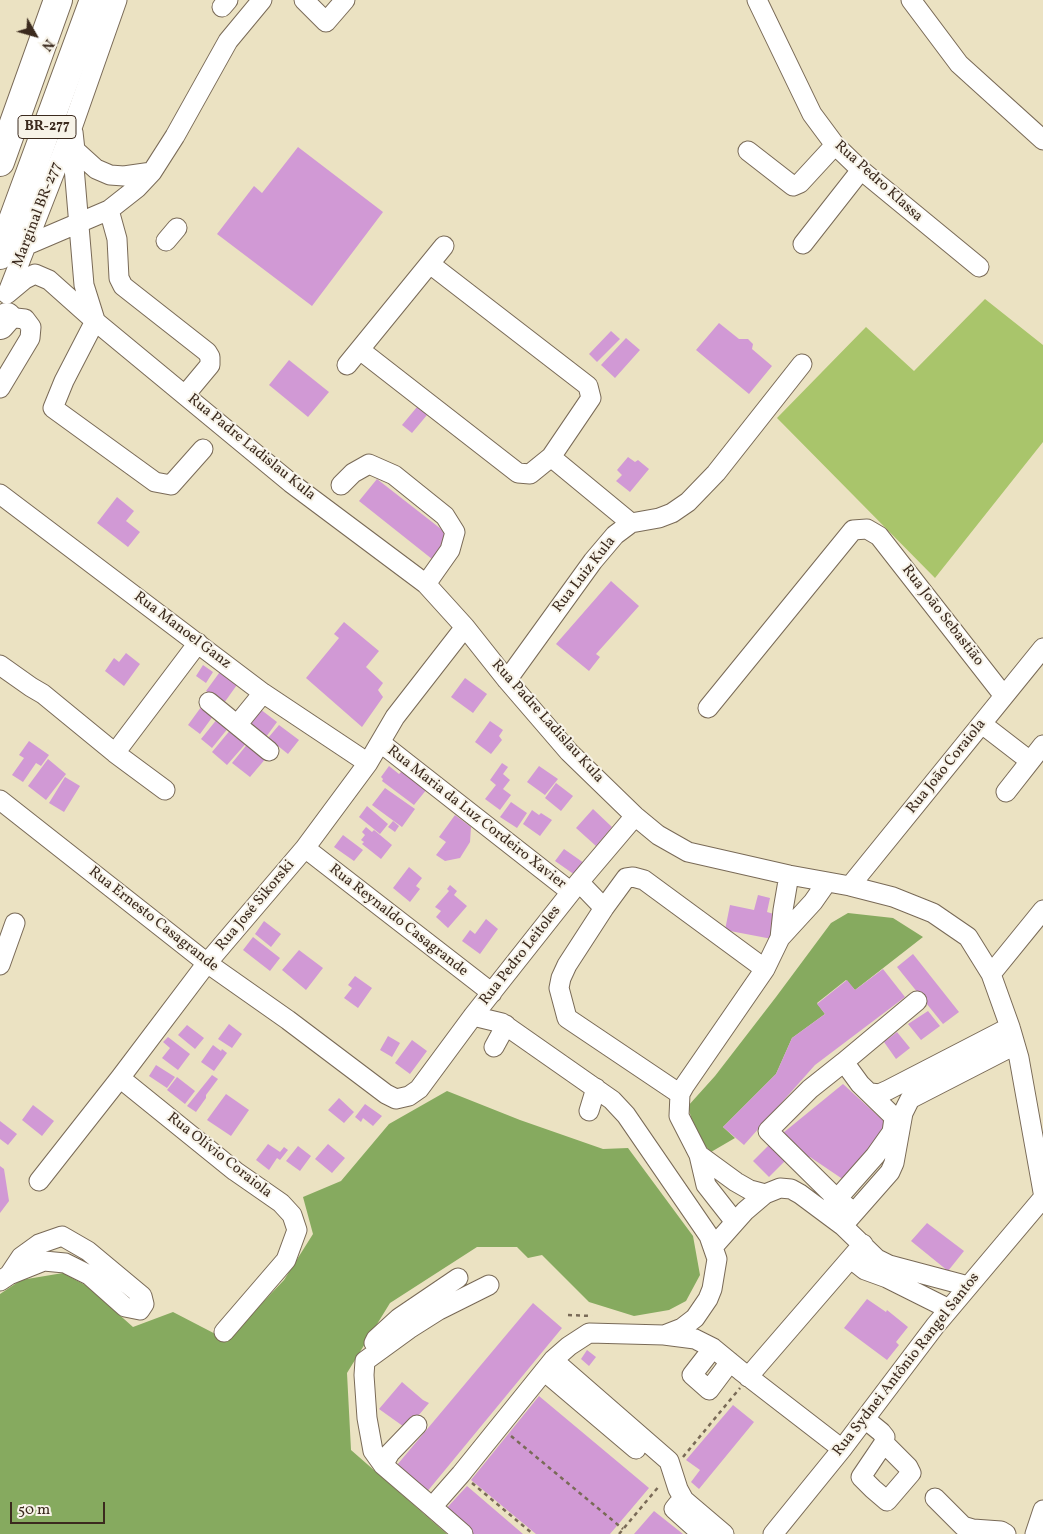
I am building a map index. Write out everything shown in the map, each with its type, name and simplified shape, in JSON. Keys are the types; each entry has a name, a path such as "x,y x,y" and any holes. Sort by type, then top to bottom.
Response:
{"highway":[{"path":"36,62 48,0"},
{"name":"BR-277","path":"0,162 58,0"},
{"name":"BR-277","path":"0,255 94,0"}],"street":[{"name":"Marginal BR-277","path":"4,318 27,245 72,128 116,0"},
{"path":"27,245 109,210 137,188 152,172 175,136 228,40 262,0"},
{"path":"304,0 326,22 345,0"},
{"name":"Rua Pedro Klassa","path":"757,0 812,114 835,146 861,170 979,267"},
{"path":"911,0 959,64 1043,140"},
{"path":"72,128 84,285 95,321 53,408 155,482 171,485 203,448"},
{"path":"748,151 793,186 800,183 835,146"},
{"path":"75,150 96,168 110,175 124,176 152,172"},
{"path":"802,244 861,170"},
{"path":"109,210 117,239 119,278 123,286 207,352 210,358 210,365 185,395"},
{"path":"347,365 444,246"},
{"path":"360,350 518,472 530,474 551,456 591,398 588,386 430,264"},
{"name":"Rua Padre Ladislau Kula","path":"4,318 24,279 35,274 49,280 95,321 291,483 426,584 465,627 507,680 569,752 635,816 658,835 688,852 789,875 850,886 893,897 933,913 968,937 991,974 1010,1027 1022,1072 1043,1192"},
{"path":"0,388 30,338 31,327 25,319 4,318"},
{"name":"Rua Luiz Kula","path":"507,680 593,561 615,535 631,524 672,513 688,502 716,473 802,364"},
{"path":"551,456 631,524"},
{"path":"341,484 353,473 369,464 394,475 445,516 455,532 450,550 426,584"},
{"name":"Rua Manoel Ganz","path":"0,494 263,693 368,763"},
{"name":"Rua João Sebastião","path":"708,708 853,530 867,528 879,536 1004,696"},
{"name":"Rua José Sikorski","path":"40,1181 207,963 305,848 368,763 395,717 465,627"},
{"path":"115,753 198,643"},
{"name":"Rua João Coraiola","path":"850,886 1043,648"},
{"path":"0,665 43,694 115,753 165,790"},
{"path":"237,725 263,693"},
{"path":"209,702 269,751"},
{"path":"982,724 1030,761"},
{"name":"Rua Maria da Luz Cordeiro Xavier","path":"381,743 604,908"},
{"path":"1006,792 1043,744"},
{"name":"Rua Ernesto Casagrande","path":"0,800 207,963 288,1020 386,1094 396,1099 409,1096"},
{"name":"Rua Pedro Leitoles","path":"409,1096 419,1089 473,1016 575,887 635,816"},
{"name":"Rua Reynaldo Casagrande","path":"305,848 492,993"},
{"path":"780,938 789,875"},
{"path":"680,1094 567,1018 560,988 561,978 567,965 604,908 626,878 633,877 644,880 765,969"},
{"path":"735,1222 706,1185 699,1155 680,1116 680,1094 765,969 780,938 813,902 827,882"},
{"path":"991,974 1043,910"},
{"path":"0,966 15,923"},
{"path":"917,1001 810,1089 768,1131 831,1206 849,1219 863,1244 877,1258 889,1265 968,1286"},
{"path":"473,1016 502,1023 612,1100 626,1115 704,1229 718,1259 712,1289 708,1299 695,1318 682,1328 664,1335"},
{"path":"494,1047 506,1026"},
{"path":"871,1093 879,1094 898,1085 1010,1027"},
{"path":"849,1219 890,1172 894,1163 903,1113 910,1100 1015,1045"},
{"path":"844,1062 860,1084 894,1117"},
{"name":"Rua Olívio Coraiola","path":"120,1078 235,1171 280,1203 292,1216 297,1230 286,1260 224,1332"},
{"path":"831,1206 875,1156 892,1132 894,1117 892,1098 898,1085"},
{"path":"589,1111 596,1088"},
{"path":"699,1155 736,1182 750,1190 765,1194"},
{"path":"713,1247 735,1222 765,1194 780,1188 791,1189 831,1206"},
{"name":"Rua Sydnei Antônio Rangel Santos","path":"772,1534 842,1450 968,1286 1043,1198"},
{"path":"62,1236 88,1251 142,1296 144,1304 140,1310 125,1306 89,1275 65,1263 44,1261 5,1278 21,1258 39,1244 62,1236"},
{"path":"748,1377 863,1244"},
{"path":"850,1260 865,1270 888,1278 950,1309"},
{"path":"458,1278 400,1318 376,1339 365,1361 364,1375 367,1418 373,1451 383,1465 463,1534"},
{"path":"365,1361 439,1310 489,1285"},
{"path":"432,1507 549,1365 569,1346 589,1333 664,1335 695,1339 713,1348 842,1450"},
{"path":"713,1348 692,1376 709,1390 730,1362"},
{"path":"549,1365 670,1473 684,1500 724,1534"},
{"path":"865,1419 885,1437 884,1443"},
{"path":"383,1465 390,1453 417,1425"},
{"path":"670,1473 671,1492 678,1504 715,1534"},
{"path":"935,1498 963,1526 973,1529 1001,1531 1006,1534"},
{"path":"678,1504 674,1509 702,1534"},
{"path":"1035,1534 1043,1510"}],"path":[{"path":"568,1315 600,1317"},
{"path":"619,1534 748,1377"},
{"path":"499,1427 623,1529"},
{"path":"461,1474 533,1534"}],"green space":[{"path":"985,299 1043,345 1043,442 935,578 777,418 866,327 914,371"},
{"path":"848,913 893,918 923,937 855,990 846,980 817,1003 825,1014 792,1038 776,1074 723,1127 735,1138 711,1152 696,1136 688,1106 715,1076 831,923"},
{"path":"447,1091 520,1120 603,1149 628,1148 693,1236 700,1275 686,1301 669,1310 634,1316 589,1302 542,1255 528,1258 517,1247 477,1247 390,1303 347,1373 351,1450 447,1534 0,1534 0,1294 21,1280 63,1273 87,1286 133,1327 173,1312 227,1340 284,1280 313,1234 303,1197 341,1181 389,1124"}],"building":[{"path":"298,147 383,212 312,306 217,234 254,186 262,193"},
{"path":"719,323 739,339 748,339 753,344 752,349 772,366 749,394 696,350"},
{"path":"611,331 620,339 597,362 589,354"},
{"path":"626,338 640,350 615,378 601,365"},
{"path":"289,360 329,392 308,417 269,385"},
{"path":"417,407 427,415 412,433 402,425"},
{"path":"628,457 635,462 638,460 649,469 630,492 616,481 622,475 617,470"},
{"path":"377,479 450,536 432,559 359,501"},
{"path":"117,497 134,511 126,521 140,532 128,547 97,523"},
{"path":"611,581 639,606 596,654 600,657 589,671 556,644"},
{"path":"344,622 379,651 366,667 383,683 378,690 383,697 362,727 306,678 339,638 334,634"},
{"path":"126,653 140,664 124,686 105,671 114,658 119,662"},
{"path":"203,665 213,672 206,683 196,676"},
{"path":"222,669 239,682 224,703 206,691"},
{"path":"465,678 487,694 473,713 451,697"},
{"path":"204,703 216,712 200,734 188,725"},
{"path":"260,709 277,722 266,737 249,723"},
{"path":"218,718 229,727 212,748 201,739"},
{"path":"490,721 503,730 499,736 502,740 491,754 475,742"},
{"path":"279,725 299,740 288,754 268,738"},
{"path":"232,728 248,741 227,765 212,752"},
{"path":"29,741 49,755 41,766 36,763 23,782 12,775 24,758 19,755"},
{"path":"249,742 267,757 250,777 232,763"},
{"path":"48,759 66,774 46,800 28,786"},
{"path":"502,763 508,767 503,774 510,780 503,789 511,795 500,810 485,799 496,785 490,780"},
{"path":"389,766 399,774 402,771 427,789 414,805 382,781 381,777"},
{"path":"539,766 558,779 545,795 527,782"},
{"path":"65,777 80,786 64,812 49,803"},
{"path":"556,783 573,796 561,811 545,798"},
{"path":"385,788 415,809 402,827 372,805"},
{"path":"511,802 527,813 517,828 500,817"},
{"path":"367,806 388,824 380,834 359,817"},
{"path":"593,809 612,827 596,846 576,828"},
{"path":"532,810 552,820 540,836 523,824"},
{"path":"455,815 471,827 470,842 460,858 445,861 436,855 446,842 439,837"},
{"path":"393,821 399,826 395,832 388,827"},
{"path":"366,827 372,832 374,830 392,845 381,859 362,844 364,842 361,840 365,835 362,832"},
{"path":"343,835 363,850 354,861 334,847"},
{"path":"564,849 584,863 575,875 555,861"},
{"path":"409,867 422,878 416,886 420,889 410,902 393,888"},
{"path":"450,885 457,891 454,895 467,906 448,928 436,917 441,911 435,907 449,891 447,889"},
{"path":"758,895 770,898 767,912 777,915 772,939 725,930 730,905 754,910"},
{"path":"486,919 498,929 480,954 462,941 470,930 475,934"},
{"path":"264,921 281,934 271,947 255,934"},
{"path":"253,937 280,958 270,971 243,950"},
{"path":"299,950 323,968 306,990 282,970"},
{"path":"913,954 959,1012 943,1024 897,967"},
{"path":"883,969 905,997 815,1065 744,1145 723,1127 776,1074 792,1038 825,1014 817,1004 847,980 855,990"},
{"path":"355,976 372,988 358,1008 344,998 352,988 348,985"},
{"path":"928,1011 940,1026 921,1040 908,1024"},
{"path":"229,1024 242,1034 232,1048 218,1039"},
{"path":"187,1025 204,1038 195,1049 178,1035"},
{"path":"897,1032 910,1048 896,1059 884,1042"},
{"path":"388,1036 400,1043 392,1057 380,1050"},
{"path":"168,1037 190,1054 178,1070 162,1058 170,1048 163,1042"},
{"path":"412,1040 427,1051 410,1074 395,1063"},
{"path":"213,1045 227,1053 214,1071 201,1062"},
{"path":"156,1065 175,1077 167,1088 149,1076"},
{"path":"212,1075 218,1079 196,1112 187,1106"},
{"path":"177,1077 195,1091 185,1104 167,1090"},
{"path":"843,1084 888,1125 844,1180 810,1157 802,1157 783,1133"},
{"path":"226,1094 249,1110 231,1136 207,1120"},
{"path":"339,1098 354,1112 344,1123 328,1110"},
{"path":"365,1104 382,1116 373,1126 363,1118 361,1122 355,1117"},
{"path":"33,1105 54,1121 42,1136 22,1120"},
{"path":"0,1121 17,1134 8,1145 0,1139"},
{"path":"773,1141 789,1157 769,1177 753,1161"},
{"path":"268,1144 280,1152 284,1147 288,1150 280,1160 277,1158 269,1170 256,1160"},
{"path":"328,1144 345,1158 332,1173 315,1159"},
{"path":"298,1146 311,1156 300,1171 286,1161"},
{"path":"0,1166 4,1169 9,1201 0,1213"},
{"path":"927,1223 964,1251 948,1271 911,1241"},
{"path":"867,1299 886,1312 887,1310 908,1327 896,1342 899,1345 887,1360 844,1328"},
{"path":"533,1303 562,1328 426,1493 397,1465"},
{"path":"587,1350 596,1357 589,1366 581,1359"},
{"path":"402,1382 429,1403 407,1429 379,1409"},
{"path":"539,1396 649,1488 610,1534 536,1534 471,1480"},
{"path":"733,1405 754,1422 699,1489 691,1482 700,1470 686,1460"},
{"path":"467,1486 523,1534 472,1534 444,1511"},
{"path":"654,1511 683,1534 634,1534"}]}
